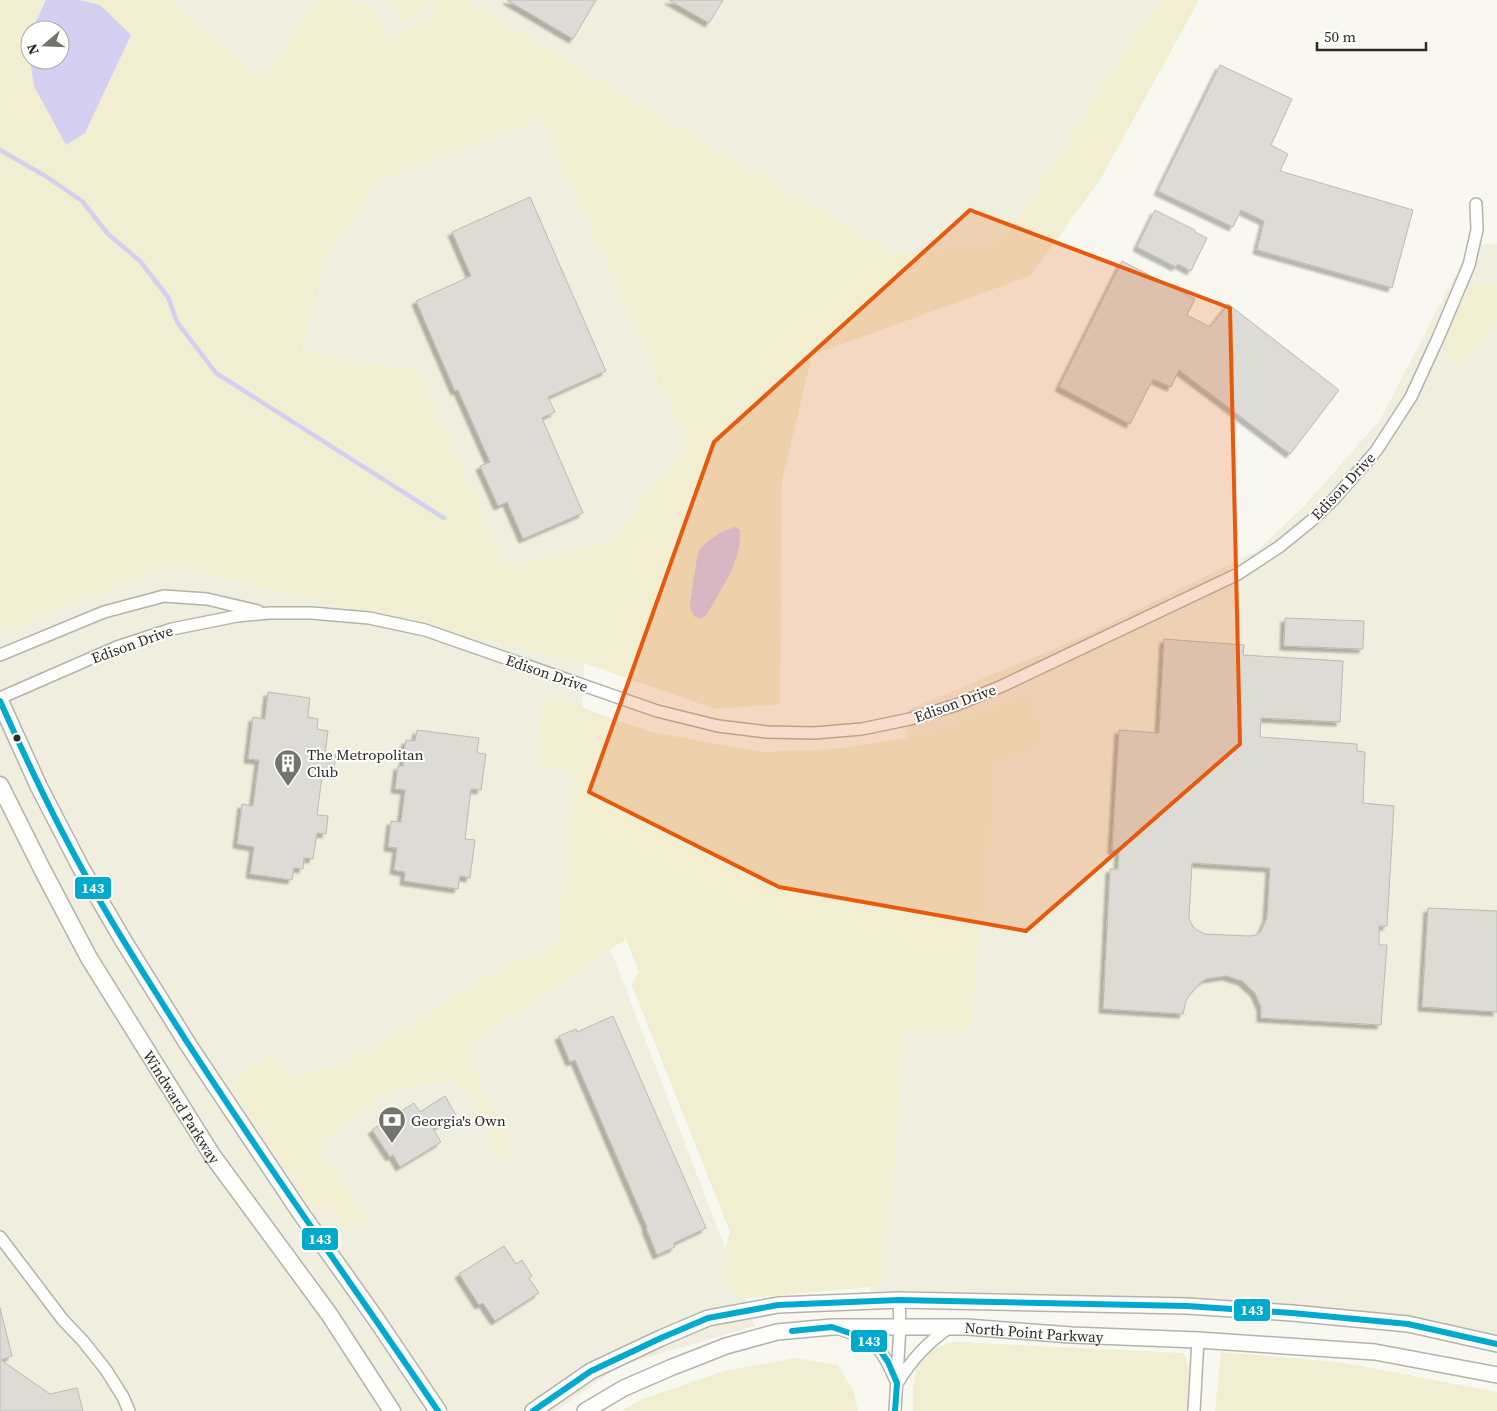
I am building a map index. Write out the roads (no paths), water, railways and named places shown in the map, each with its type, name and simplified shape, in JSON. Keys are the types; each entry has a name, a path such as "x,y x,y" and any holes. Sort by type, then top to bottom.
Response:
{"main road":[{"path":"0,699 39,786 81,868 122,940 194,1054 438,1411"},
{"name":"Windward Parkway","path":"0,785 89,958 212,1155 329,1314 392,1411"}],"street":[{"name":"Edison Drive","path":"0,699 117,647 172,629 237,616 270,613 311,613 369,618 425,630 657,711 718,726 767,732 814,733 862,729 910,719 956,705 1002,686 1218,585 1279,546 1334,500 1376,451 1408,402 1470,265 1477,230 1476,204"},
{"name":"Edison Drive","path":"0,655 104,612 164,596 207,600 270,613"},
{"path":"0,1237 62,1320 83,1341 106,1370 123,1397 129,1411"},
{"path":"895,1411 900,1326 899,1300"},
{"name":"North Point Parkway","path":"533,1411 591,1372 661,1338 708,1318 778,1305 899,1300 1187,1306 1292,1313 1408,1324 1497,1344"},
{"path":"832,1327 864,1338 879,1349 888,1362 897,1383"},
{"name":"North Point Parkway","path":"585,1411 624,1388 726,1346 777,1332 832,1327 951,1327 1071,1335 1198,1340 1374,1352 1497,1375"},
{"path":"897,1383 922,1349 951,1327"},
{"path":"1194,1411 1198,1340"}],"waterway":[{"path":"0,150 47,177 82,201 108,234 140,261 168,297 177,322 216,373 444,518"}],"place":[{"name":"The Metropolitan Club","path":"288,787"},
{"name":"Georgia's Own","path":"392,1144"}]}
